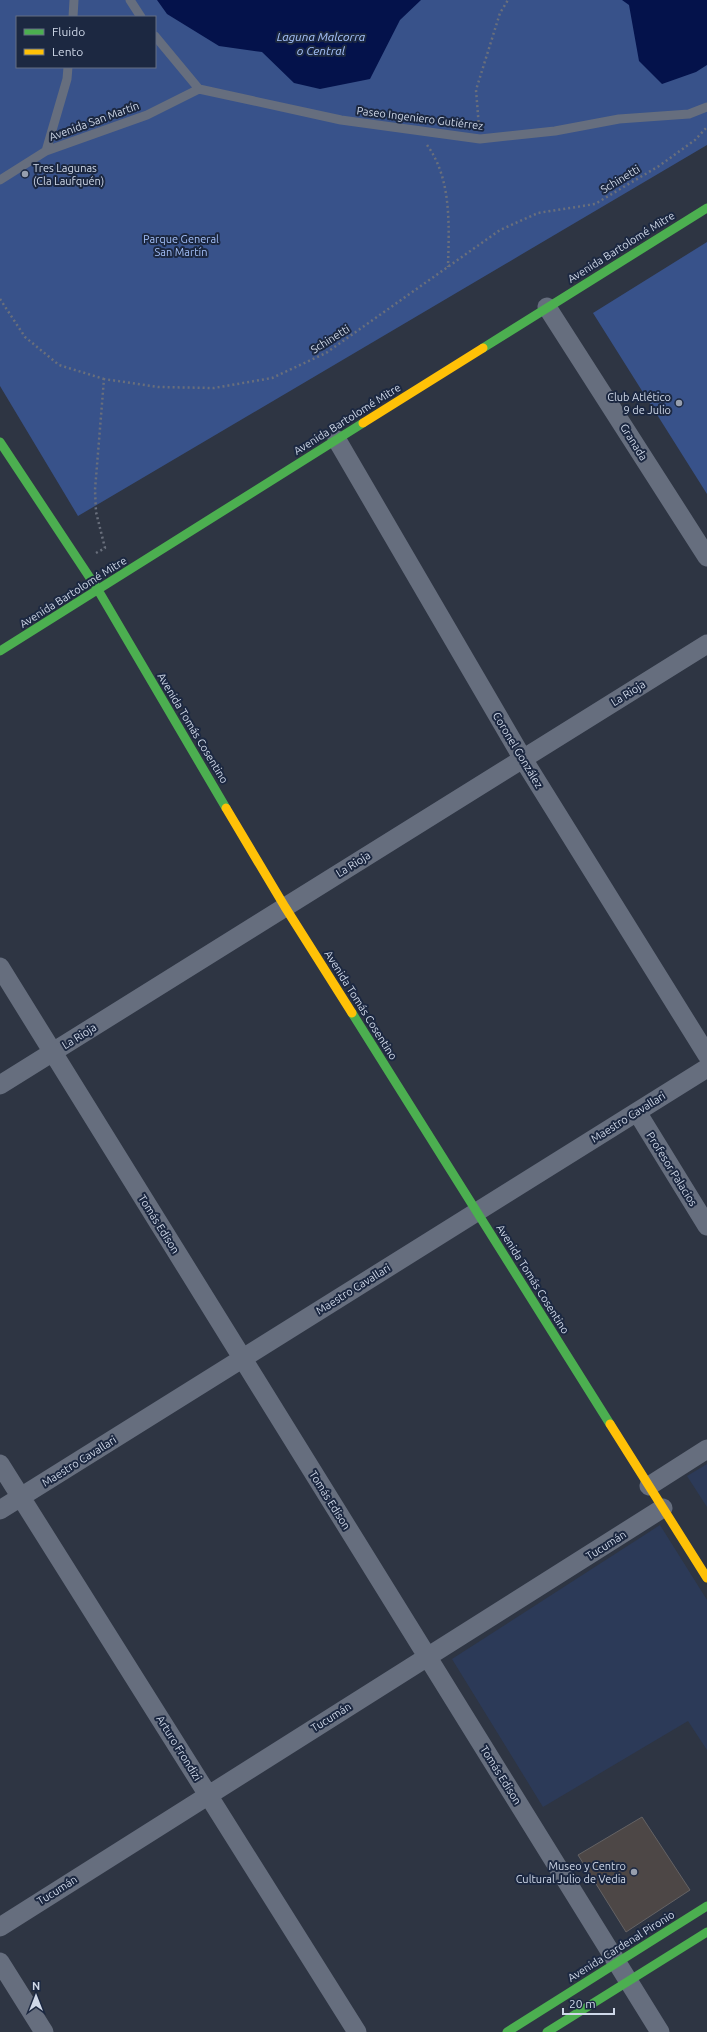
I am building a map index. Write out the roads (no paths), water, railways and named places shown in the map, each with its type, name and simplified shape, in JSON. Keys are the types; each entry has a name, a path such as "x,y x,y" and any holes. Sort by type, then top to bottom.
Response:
{"main road":[{"name":"Avenida Bartolomé Mitre","path":"0,651 707,208"},
{"name":"Avenida Tomás Cosentino","path":"0,442 98,590 285,907 707,1578"},
{"name":"Avenida Cardenal Pironio","path":"507,2032 707,1906"},
{"path":"547,2032 707,1932"}],"street":[{"name":"Granada","path":"547,307 707,558"},
{"name":"Coronel González","path":"337,440 523,759 707,1055"},
{"name":"La Rioja","path":"0,1085 707,644"},
{"name":"Tomás Edison","path":"0,967 660,2032"},
{"name":"Maestro Cavallari","path":"0,1510 707,1068"},
{"name":"Profesor Palacios","path":"637,1112 707,1226"},
{"path":"649,1486 707,1449"},
{"name":"Arturo Frondizi","path":"0,1464 357,2032"},
{"name":"Tucumán","path":"0,1927 663,1508"},
{"path":"0,1962 44,2032"}],"lane":[{"path":"73,16 74,0"},
{"path":"130,0 140,16"},
{"path":"156,37 200,89"},
{"path":"46,151 67,79 68,68"},
{"name":"Paseo Ingeniero Gutiérrez","path":"200,89 341,120 480,139 555,131 619,119 689,114 707,107"},
{"name":"Avenida San Martín","path":"0,180 46,151 147,115 200,89"}],"water":[{"name":"Laguna Malcorra o Central","path":"157,0 421,0 400,20 370,79 320,89 294,83 262,52 219,46 167,14"},
{"path":"622,0 707,0 707,65 696,72 662,84 639,61 629,5"}],"place":[{"name":"Tres Lagunas (Cla Laufquén)","path":"25,174"},
{"name":"Club Atlético 9 de Julio","path":"679,403"},
{"name":"Museo y Centro Cultural Julio de Vedia","path":"634,1872"}],"park label":[{"name":"Parque General San Martín","path":"181,245"}]}
